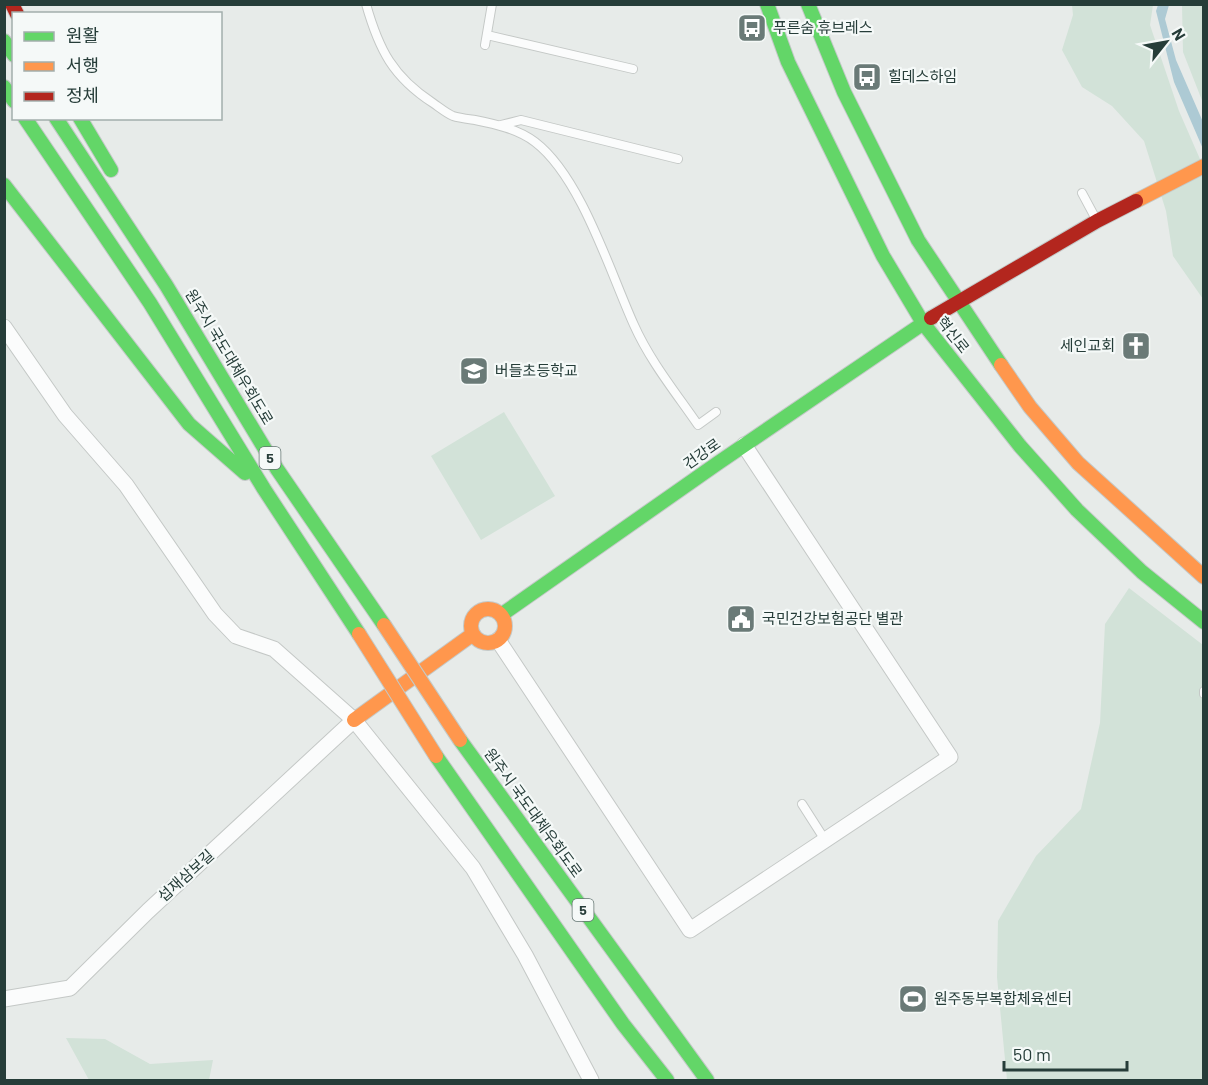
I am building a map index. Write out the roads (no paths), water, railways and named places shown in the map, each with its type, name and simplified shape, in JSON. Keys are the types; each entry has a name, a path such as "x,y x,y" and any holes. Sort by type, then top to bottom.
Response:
{"main road":[{"name":"혁신로","path":"767,4 788,62 883,256 923,323 1020,446 1077,510 1142,572 1203,622"},
{"name":"혁신로","path":"808,4 844,92 918,240 958,303 1030,407 1078,463 1203,577"},
{"name":"5","path":"26,120 150,303 264,489 436,756 622,1024 667,1080"},
{"name":"원주시 국도대체우회도로","path":"57,120 166,285 278,470 460,740 707,1080"},
{"path":"81,120 116,179"},
{"path":"958,303 1097,221 1203,166"},
{"path":"4,185 189,424 264,489"},
{"path":"145,229 257,415 278,470"},
{"name":"건강로","path":"501,615 744,445 923,323 958,303"},
{"path":"492,609 501,615 504,619 505,631 498,640 481,642 473,634 472,618 480,610 492,609"},
{"path":"354,720 473,634"}],"street":[{"path":"4,327 65,415 126,484 215,614 236,636 274,649 354,720 473,868 525,955 591,1080"},
{"path":"498,640 690,930 950,757 744,445"},
{"name":"섭재삼보길","path":"4,999 70,988 148,911 354,720"}],"lane":[{"path":"366,4 372,24 393,69 414,91 453,116 501,125 534,141 559,167 582,207 611,268 634,327 664,377 698,425 716,412"},
{"path":"485,45 492,4"},
{"path":"487,35 633,69"},
{"path":"501,125 521,120 678,159"},
{"path":"1082,193 1097,221"},
{"path":"802,804 825,840"}],"water":[{"path":"1158,5 1169,5 1165,19 1176,60 1203,122 1203,149 1174,82 1156,11"}],"place":[{"name":"푸른숨 휴브레스","path":"752,28"},
{"name":"힐데스하임","path":"867,77"},
{"name":"세인교회","path":"1136,346"},
{"name":"버들초등학교","path":"474,371"},
{"name":"국민건강보험공단 별관","path":"741,619"},
{"name":"원주동부복합체육센터","path":"913,999"}]}
